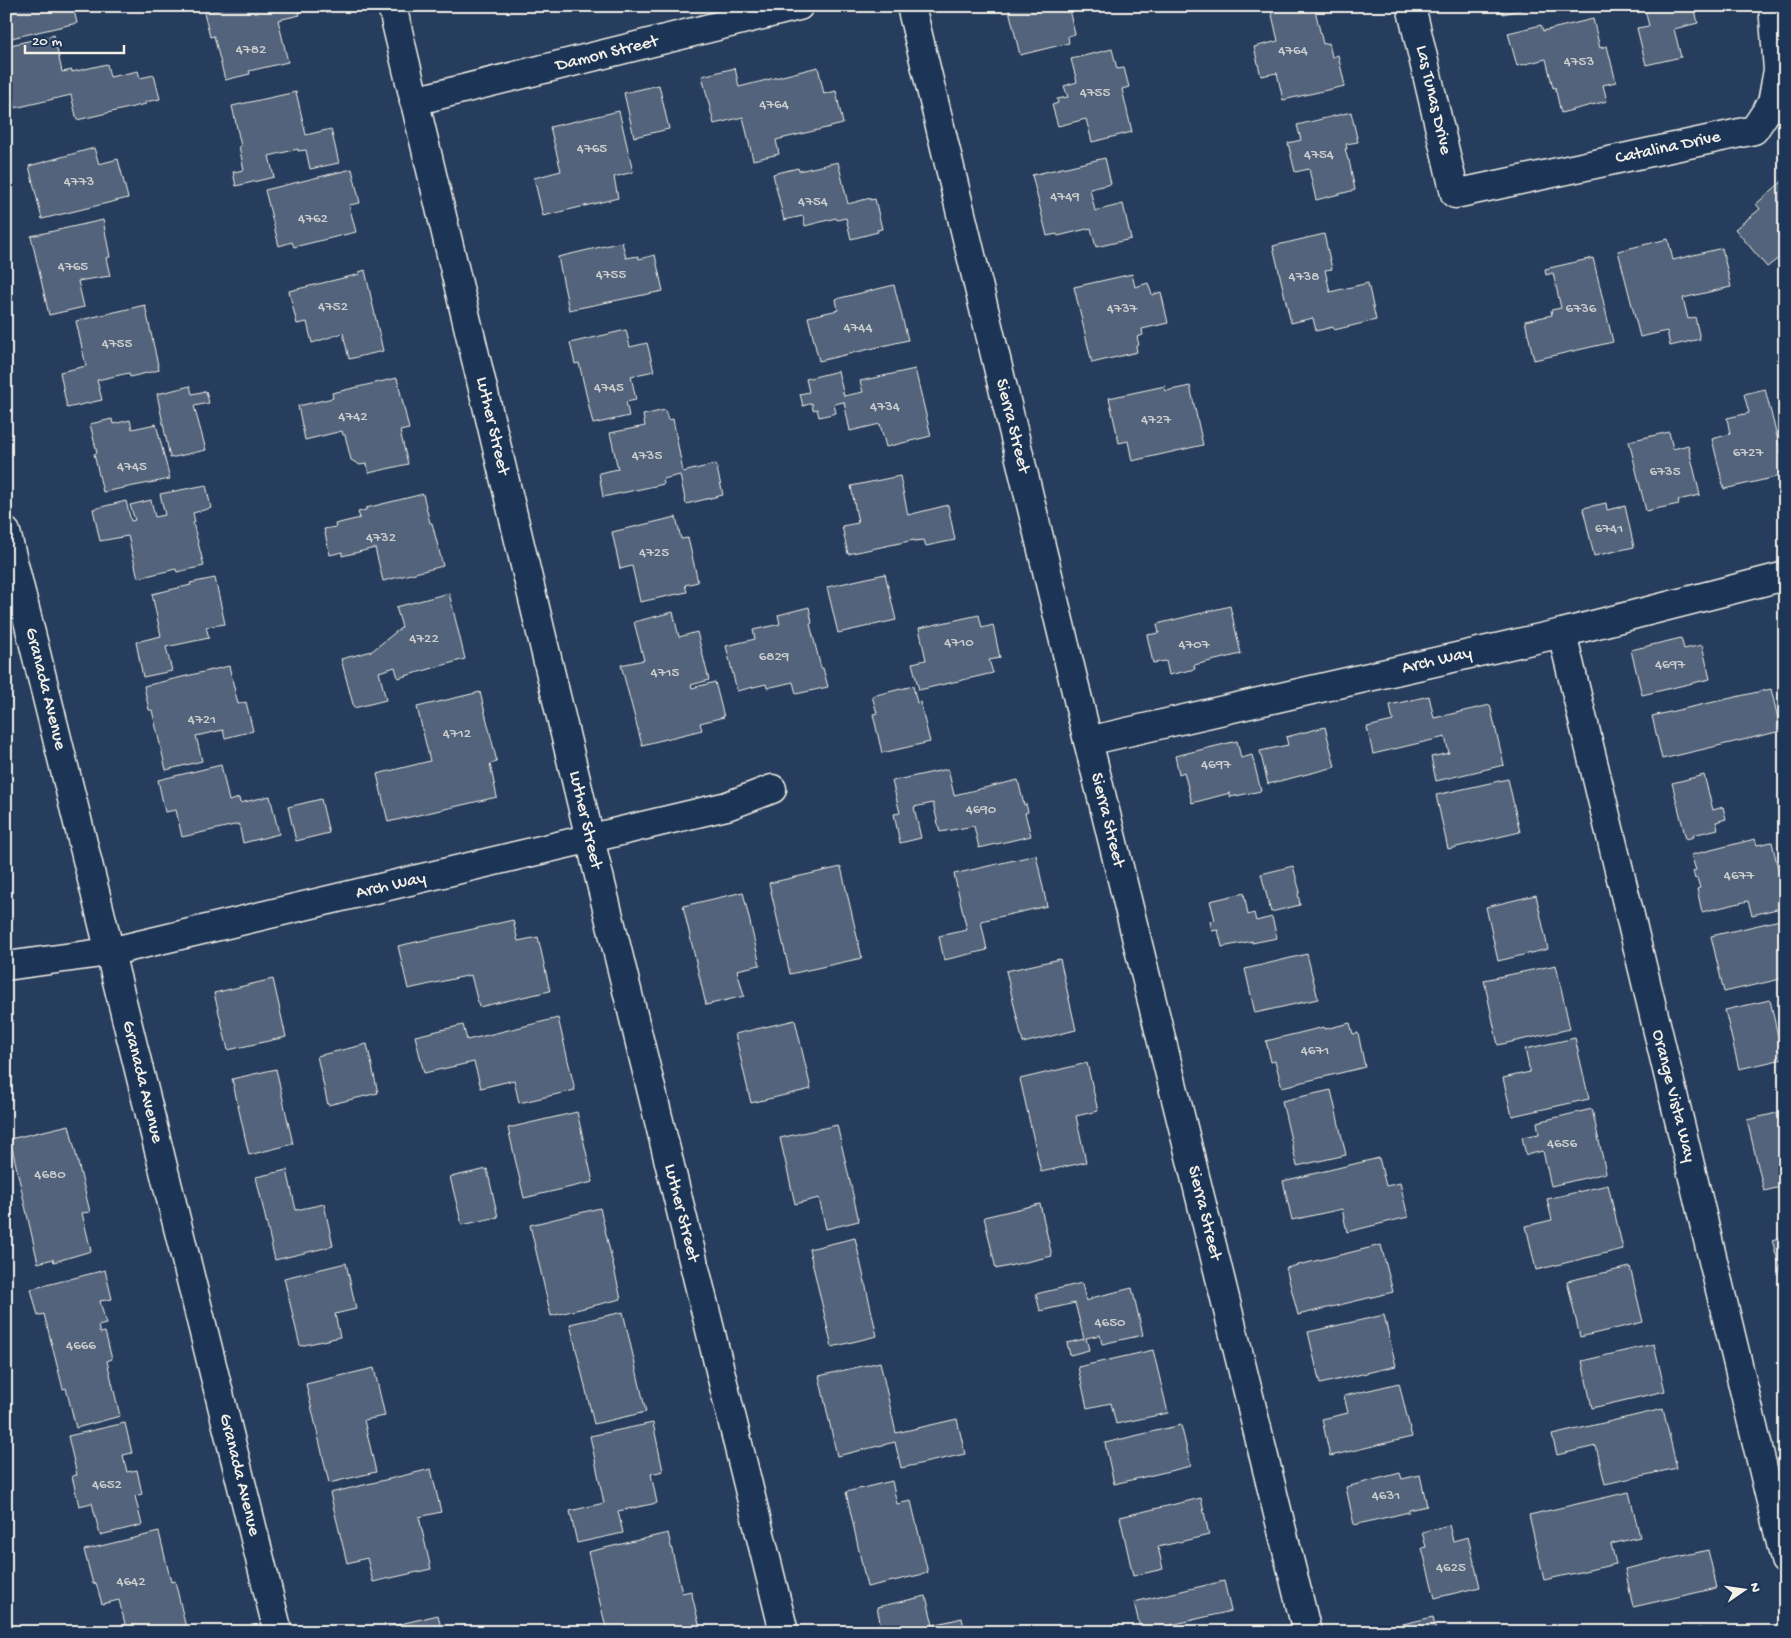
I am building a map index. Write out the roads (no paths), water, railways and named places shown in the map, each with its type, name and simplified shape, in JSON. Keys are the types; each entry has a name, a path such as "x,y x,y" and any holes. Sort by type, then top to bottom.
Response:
{"street":[{"name":"Luther Street","path":"392,6 590,839 784,1632"},
{"name":"Damon Street","path":"414,101 799,6"},
{"name":"Sierra Street","path":"911,6 1088,741 1307,1632"},
{"name":"Las Tunas Drive","path":"1410,6 1455,194"},
{"name":"Catalina Drive","path":"1455,194 1754,130 1772,103 1778,70 1773,6"},
{"name":"Granada Avenue","path":"6,532 278,1632"},
{"name":"Arch Way","path":"1088,741 1562,633 1785,576"},
{"name":"Orange Vista Way","path":"1562,633 1785,1560"},
{"name":"Arch Way","path":"6,966 109,952 727,806 772,790"}]}
